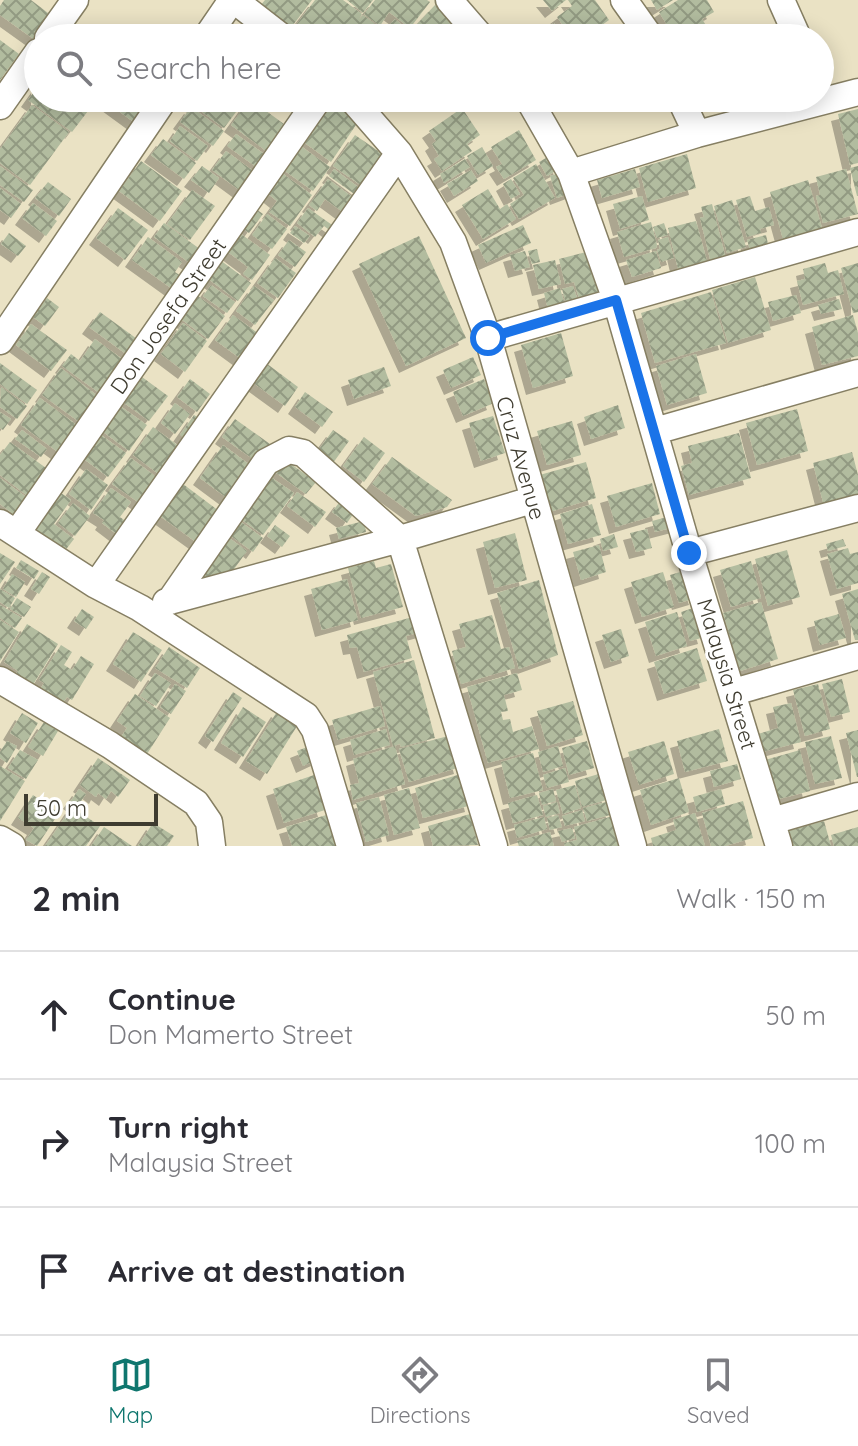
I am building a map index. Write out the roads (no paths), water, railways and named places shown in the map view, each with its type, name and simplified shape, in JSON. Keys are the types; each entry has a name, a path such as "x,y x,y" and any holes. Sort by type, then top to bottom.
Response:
{"street":[{"path":"58,24 75,0"},
{"path":"216,24 233,0 265,24"},
{"path":"449,0 470,24"},
{"path":"624,0 641,24"},
{"path":"781,0 792,24"},
{"path":"0,106 24,72"},
{"path":"834,95 858,92"},
{"path":"0,341 155,112"},
{"name":"Don Josefa Street","path":"8,528 309,112"},
{"name":"Cruz Avenue","path":"363,112 399,153 453,242 488,338 633,846"},
{"name":"Malaysia Street","path":"536,112 571,173 616,300 689,553 776,834"},
{"path":"687,112 697,134"},
{"path":"571,173 769,112"},
{"path":"96,585 399,153"},
{"path":"488,338 858,232"},
{"path":"655,431 858,373"},
{"path":"170,601 266,462 289,450 303,453 400,539 494,846"},
{"path":"140,608 400,539 532,500"},
{"path":"689,553 858,508"},
{"path":"8,528 96,585 140,608 306,716 315,730 350,846"},
{"path":"734,692 858,656"},
{"path":"0,680 110,745 196,803 209,822 212,846"},
{"path":"776,834 858,796"},
{"path":"0,839 12,846"}]}
